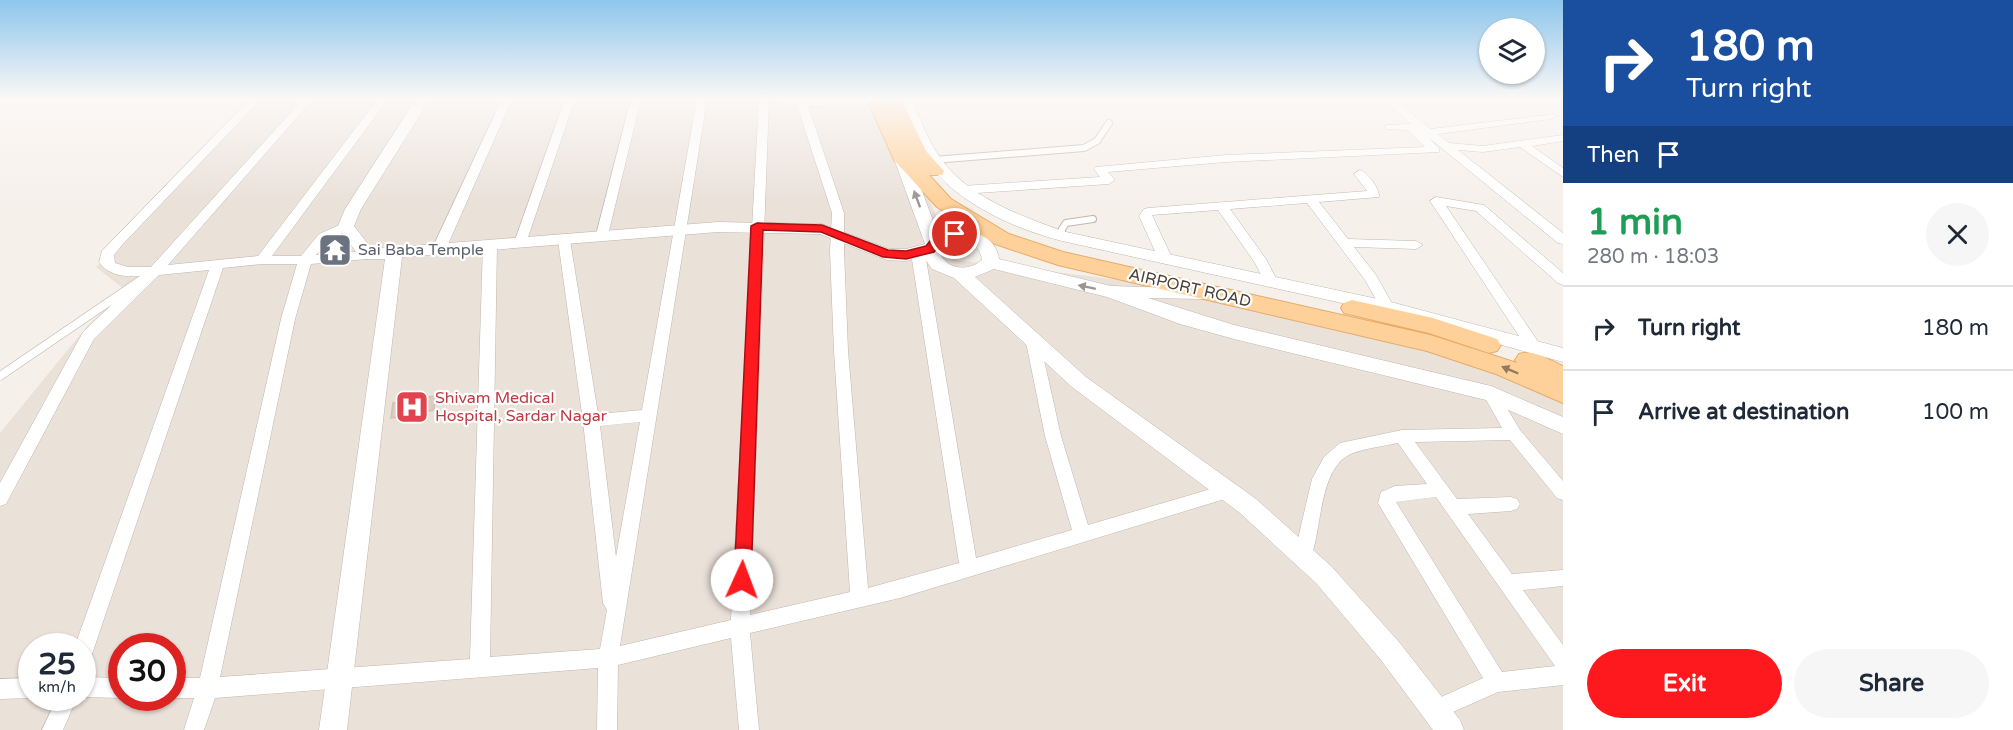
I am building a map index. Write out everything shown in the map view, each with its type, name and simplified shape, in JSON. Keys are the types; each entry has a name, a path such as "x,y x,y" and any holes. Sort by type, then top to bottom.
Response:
{"main road":[{"name":"AIRPORT ROAD","path":"893,133 901,156 944,203 978,232 1058,258 1430,343 1505,368 1563,394"},
{"name":"AIRPORT ROAD","path":"905,133 918,153 960,197 1012,228 1099,253 1381,310 1509,352 1563,376"},
{"path":"1238,300 1277,299 1360,318 1381,310"}],"street":[{"path":"223,133 107,254 106,262 109,268 119,271 155,271 262,260 305,260 679,229 757,226 822,229 887,254 927,248 946,235 978,232 989,248 991,262"},
{"path":"0,499 88,336 155,271 278,133"},
{"path":"262,260 357,133"},
{"path":"194,730 208,688 288,319 305,260 324,237 346,226 353,210 402,133"},
{"path":"439,249 492,133"},
{"path":"520,243 558,133"},
{"path":"602,235 627,133"},
{"path":"607,730 608,658 696,133"},
{"path":"749,730 740,627 762,133"},
{"path":"812,133 838,213 837,251 842,351 860,599"},
{"path":"920,133 933,160 962,190 1018,221 1062,236 1271,282 1563,356"},
{"path":"962,190 1108,180 1100,169 1125,166 1255,156 1435,150 1417,133"},
{"path":"1431,133 1560,235"},
{"path":"1449,146 1483,149 1563,138"},
{"path":"1521,143 1563,173"},
{"path":"901,156 927,248 969,569"},
{"path":"1166,260 1147,222 1145,216 1148,212 1375,194 1360,174"},
{"path":"1309,198 1371,278 1381,310"},
{"path":"1534,347 1436,201 1480,208 1563,280"},
{"path":"1221,205 1261,262 1271,282"},
{"path":"346,226 367,255"},
{"path":"564,240 591,421 614,621"},
{"path":"1346,243 1416,245"},
{"path":"480,668 490,245"},
{"path":"927,248 940,267 959,273 979,272 991,262"},
{"path":"333,730 394,252"},
{"path":"991,262 1111,292 1187,319 1234,332 1491,394 1563,426"},
{"path":"90,633 218,264"},
{"path":"959,273 1032,342 1079,382 1248,506 1324,575 1390,651 1450,730"},
{"path":"1111,292 1208,294"},
{"path":"1032,342 1053,436 1082,535"},
{"path":"1491,394 1514,434 1563,493"},
{"path":"591,421 648,416"},
{"path":"1303,556 1320,479 1330,462 1346,448 1402,436 1514,434"},
{"path":"1402,436 1563,661"},
{"path":"1440,490 1395,493 1387,497 1387,503 1497,682"},
{"path":"186,688 608,658 860,599 969,569 1228,491"},
{"path":"1453,507 1511,504"},
{"path":"1506,583 1563,578"},
{"path":"1435,710 1497,682 1563,675"},
{"path":"0,688 18,688"},
{"path":"52,730 61,711"}],"lane":[{"path":"933,160 1084,148 1097,141 1102,133"},
{"path":"1062,236 1063,225 1066,223 1094,219"},
{"path":"0,376 155,271"}],"shaded area":[{"path":"225,133 899,133 956,260 1259,297 1465,345 1563,384 1563,730 0,730 0,433 88,325 125,290 96,267"}],"building":[{"path":"435,396 434,410 391,418 393,403"}],"place":[{"name":"Sai Baba Temple","path":"335,250"},
{"name":"Shivam Medical Hospital, Sardar Nagar","path":"412,407"}],"route":[{"path":"742,580 757,226 822,229 839,234 873,250 887,254 906,255 930,249 938,238 955,234"}]}
